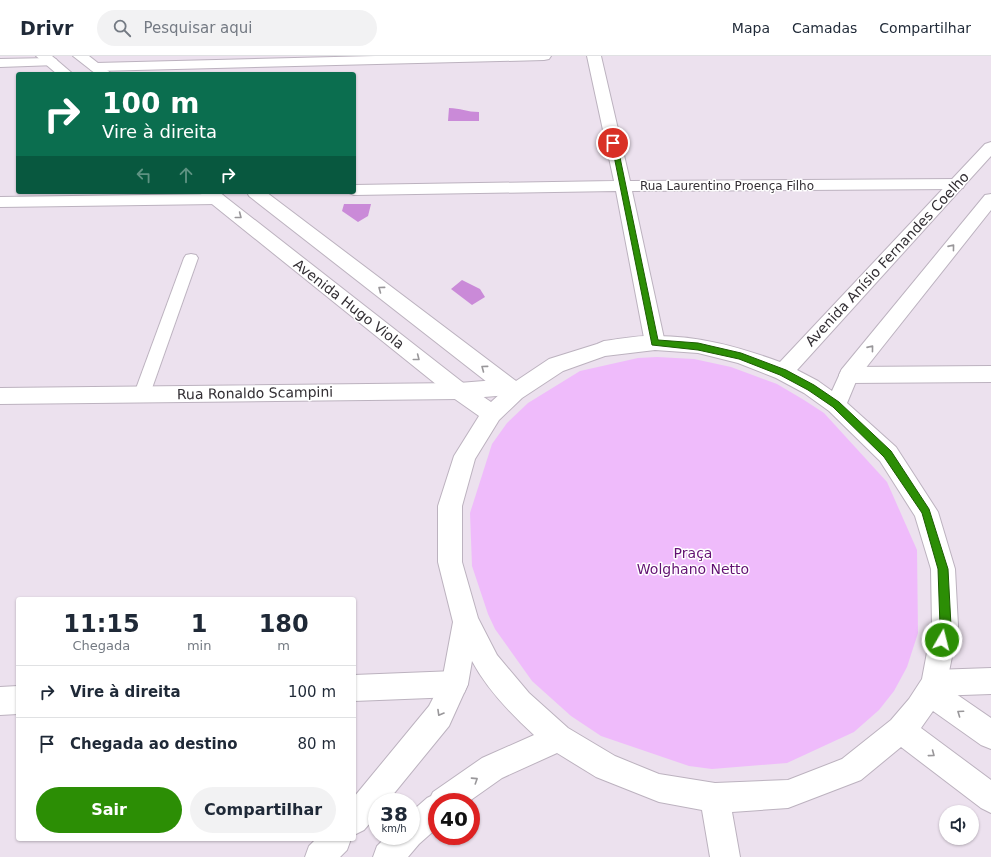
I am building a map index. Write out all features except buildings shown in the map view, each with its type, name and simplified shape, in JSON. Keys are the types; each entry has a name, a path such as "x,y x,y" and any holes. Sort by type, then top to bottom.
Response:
{"street":[{"path":"80,56 100,70 544,56"},
{"path":"594,56 623,186 655,343"},
{"path":"0,63 47,59 63,72"},
{"name":"Avenida Anísio Fernandes Coelho","path":"783,372 991,147"},
{"name":"Rua Laurentino Proença Filho","path":"356,190 623,186 957,184"},
{"path":"257,194 512,389"},
{"path":"0,202 212,196"},
{"name":"Avenida Hugo Viola","path":"212,196 459,391 492,414"},
{"path":"836,405 849,375 991,199"},
{"path":"655,343 698,346 741,356 783,372 811,387 836,405 888,454 926,512 943,569 945,612 945,626 931,687 919,709 901,730 851,770 788,794 715,798 659,788 606,767 558,738 519,703 488,664 466,622 450,562 450,506 465,456 492,414 512,389 556,365 604,349 655,343"},
{"path":"849,375 991,374"},
{"name":"Rua Ronaldo Scampini","path":"0,396 459,391 512,389"},
{"path":"356,818 439,716 455,684 466,622"},
{"path":"931,687 991,681"},
{"path":"356,688 455,684"},
{"path":"931,687 991,735"},
{"path":"0,701 16,700"},
{"path":"901,730 991,798"},
{"path":"456,793 492,768 558,738"},
{"path":"715,798 725,857"},
{"path":"420,824 428,816"},
{"path":"320,857 334,841"},
{"path":"388,857 399,845"}],"lane":[{"path":"142,394 191,258"}],"green space":[{"name":"Praça Wolghano Netto","path":"657,357 694,359 731,367 777,384 824,413 887,482 917,550 918,633 907,667 894,691 879,710 854,732 787,763 712,769 689,766 601,736 571,716 532,681 495,629 488,614 472,566 470,513 492,444 507,423 528,403 580,371 638,358"}],"shaded area":[{"path":"449,108 479,112 479,121 448,121"},
{"path":"344,204 371,204 368,216 358,222 342,211"},
{"path":"462,280 480,289 485,297 472,305 451,289"}],"route":[{"path":"613,143 655,343 698,346 741,356 783,372 811,387 836,405 888,454 926,512 943,569 945,626 942,640"}]}
